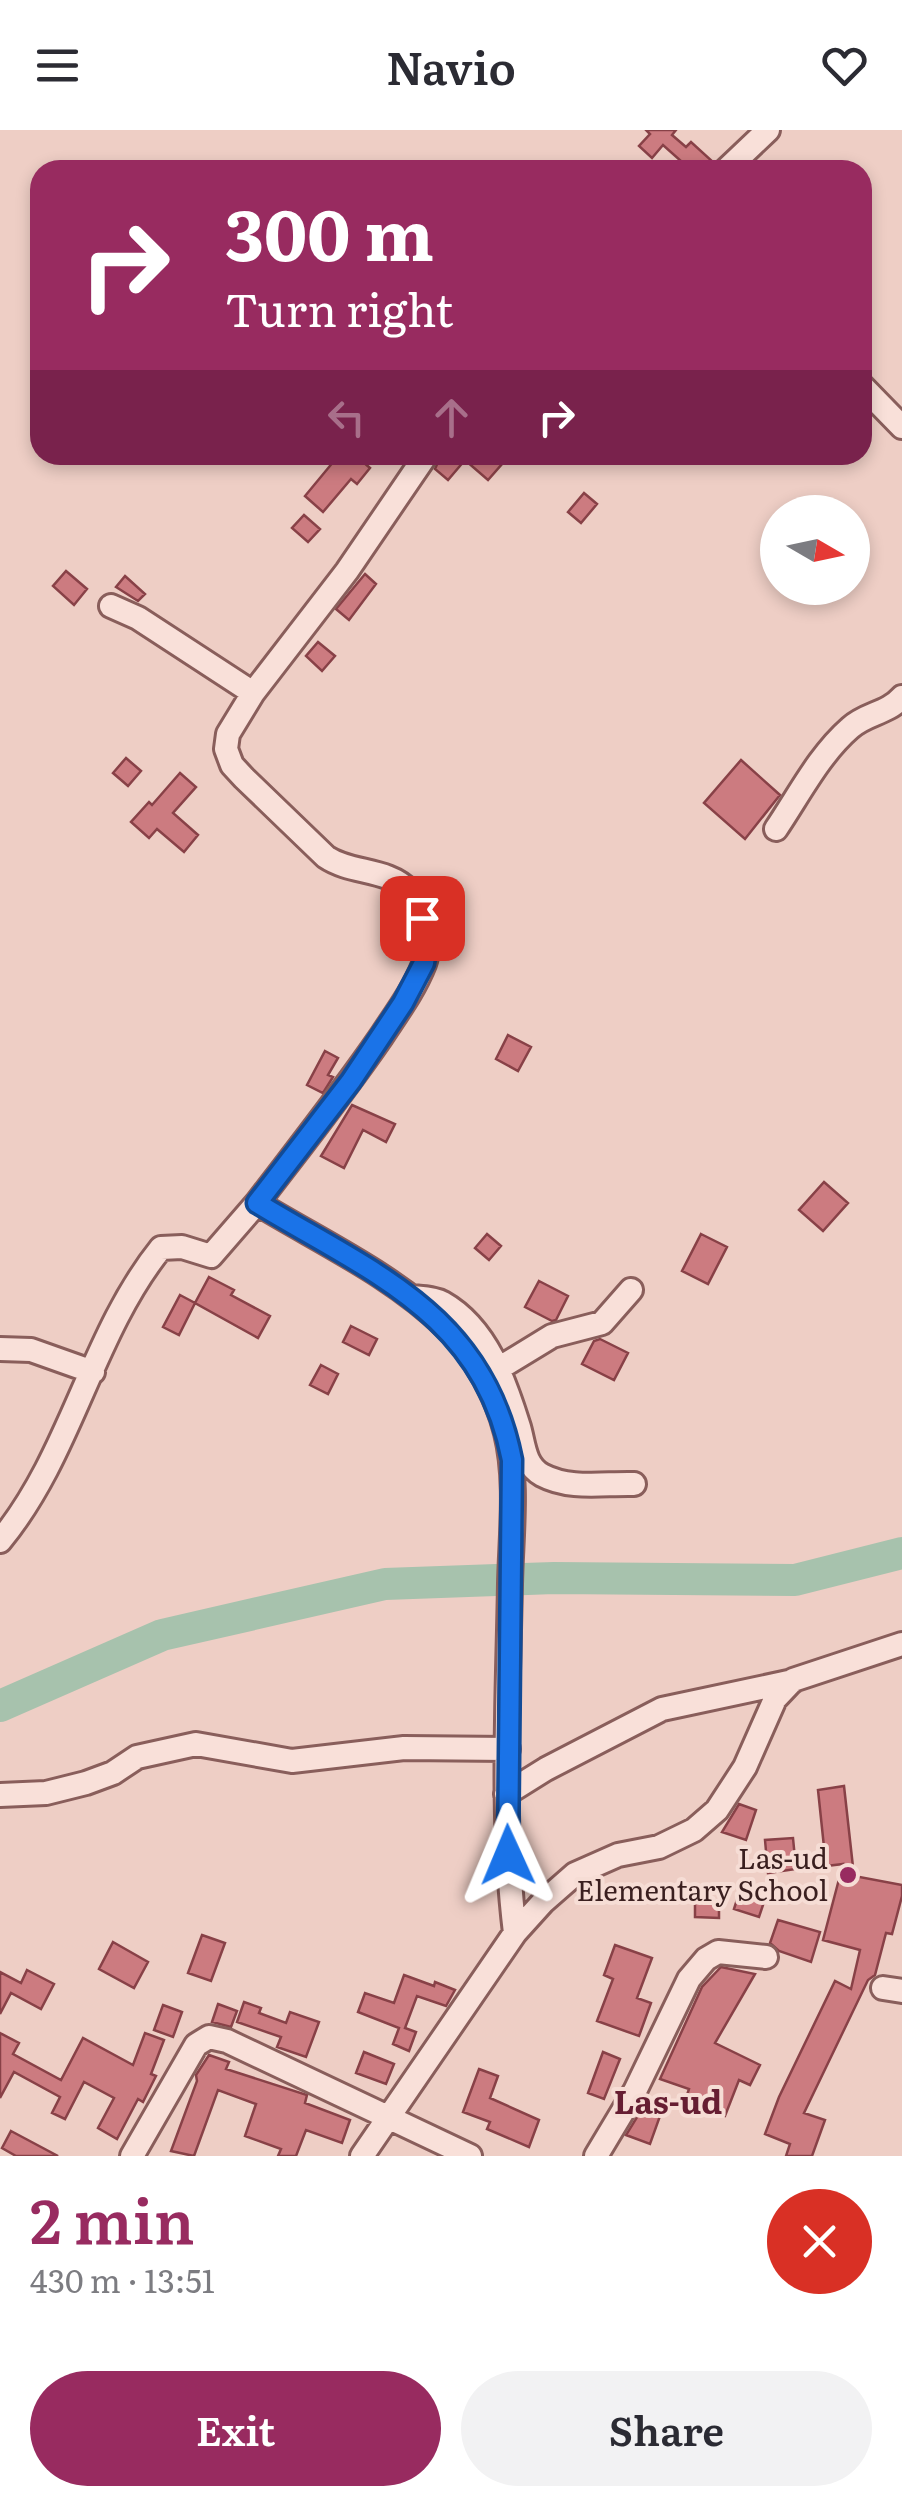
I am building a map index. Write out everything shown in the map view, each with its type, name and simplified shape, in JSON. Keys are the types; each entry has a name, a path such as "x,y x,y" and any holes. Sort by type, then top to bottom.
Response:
{"street":[{"path":"736,160 768,130"},
{"path":"872,396 902,427"},
{"path":"0,1540 17,1520 44,1474 122,1312 161,1248 182,1247 211,1256 351,1081 403,1003 424,963 428,940 409,891 381,874 340,866 305,840 232,765 226,749 228,734 253,692 347,571 419,465"},
{"path":"111,606 138,618 253,692"},
{"path":"776,829 826,753 849,728 866,716 893,708 902,698"},
{"path":"257,1203 366,1266 449,1329 474,1362 498,1406 512,1460 506,1794 515,1934"},
{"path":"498,1369 552,1336 602,1322 632,1290"},
{"path":"409,1296 440,1301 484,1341 498,1369 525,1452 540,1474 577,1485 634,1484"},
{"path":"0,1349 42,1352 92,1372"},
{"path":"506,1794 662,1709 793,1680 902,1644"},
{"path":"362,2156 515,1934 543,1902 575,1874 618,1855 659,1847 694,1830 717,1810 745,1768 775,1700 793,1680"},
{"path":"0,1794 46,1793 86,1783 138,1758 196,1744 292,1761 404,1748 508,1742"},
{"path":"596,2156 634,2091 689,1979 706,1959 718,1952 766,1956"},
{"path":"132,2156 201,2040 209,2038 227,2042 470,2156"}],"building":[{"path":"646,130 676,130 672,135 686,147 691,142 711,160 680,160 663,145 652,158 639,146 650,134"},
{"path":"331,465 370,468 357,484 351,479 323,512 305,496"},
{"path":"437,465 461,465 448,480 435,469"},
{"path":"471,465 501,465 488,480"},
{"path":"584,493 597,504 581,523 568,512"},
{"path":"304,515 320,529 308,542 292,528"},
{"path":"66,571 87,589 74,605 53,586"},
{"path":"365,574 376,584 349,620 336,609"},
{"path":"125,576 145,594 138,601 116,587"},
{"path":"318,642 335,656 322,671 306,656"},
{"path":"126,758 141,771 128,786 113,773"},
{"path":"741,760 780,795 745,839 704,803"},
{"path":"180,773 196,787 173,813 198,835 184,852 157,829 149,838 131,822"},
{"path":"508,1035 531,1047 518,1071 496,1059"},
{"path":"325,1051 338,1058 323,1093 307,1085"},
{"path":"352,1105 395,1124 386,1142 363,1130 344,1168 321,1156"},
{"path":"824,1182 848,1203 823,1231 799,1210"},
{"path":"487,1234 501,1246 489,1260 475,1248"},
{"path":"701,1234 727,1247 708,1284 682,1271"},
{"path":"209,1277 234,1290 231,1295 270,1316 258,1338 195,1303"},
{"path":"539,1281 568,1296 556,1320 525,1307"},
{"path":"180,1295 195,1303 179,1335 163,1327"},
{"path":"351,1326 377,1339 369,1355 343,1342"},
{"path":"600,1339 628,1353 614,1380 582,1364 594,1341"},
{"path":"321,1365 338,1374 328,1394 310,1385"},
{"path":"844,1786 854,1876 902,1885 902,1896 892,1934 886,1933 875,1975 868,1980 804,2113 825,2120 812,2156 786,2156 790,2144 765,2134 835,1981 851,1989 860,1950 823,1940 843,1864 826,1866 818,1790"},
{"path":"739,1804 756,1810 746,1840 722,1832"},
{"path":"793,1838 796,1869 768,1873 765,1840"},
{"path":"740,1890 765,1899 759,1917 734,1909"},
{"path":"695,1901 719,1901 719,1918 695,1917"},
{"path":"778,1920 820,1932 811,1962 779,1951 770,1943"},
{"path":"202,1935 225,1943 211,1981 188,1973"},
{"path":"113,1942 148,1962 134,1988 99,1969"},
{"path":"615,1945 652,1958 637,1998 651,2003 639,2036 597,2021 613,1979 604,1975"},
{"path":"721,1967 755,1974 715,2043 760,2065 750,2085 739,2080 725,2116 685,2101 689,2089 660,2079 702,1987"},
{"path":"27,1970 54,1984 41,2009 11,1993 0,2014 0,1972 21,1983"},
{"path":"404,1975 455,1990 446,2006 417,1996 405,2028 416,2032 409,2051 393,2044 399,2028 358,2012 365,1993 394,2003"},
{"path":"244,2002 261,2008 259,2013 286,2023 290,2012 319,2022 306,2057 277,2047 281,2037 237,2022"},
{"path":"218,2004 237,2011 231,2027 212,2022"},
{"path":"163,2005 182,2012 173,2037 154,2030"},
{"path":"0,2033 19,2043 13,2054 61,2080 83,2038 133,2065 145,2033 164,2040 151,2074 156,2076 143,2102 138,2099 117,2139 98,2128 114,2098 84,2082 65,2119 52,2113 60,2097 14,2072 0,2098"},
{"path":"364,2052 394,2064 386,2084 356,2073"},
{"path":"603,2052 620,2059 604,2099 588,2093"},
{"path":"209,2055 229,2062 226,2069 307,2095 305,2103 350,2120 342,2143 306,2130 296,2156 278,2156 281,2149 245,2136 256,2104 218,2090 194,2156 171,2151 196,2075"},
{"path":"479,2069 498,2076 490,2098 539,2120 529,2147 487,2129 490,2122 463,2112"},
{"path":"642,2109 660,2116 650,2144 626,2135"},
{"path":"11,2131 58,2156 16,2156 2,2148"}],"waterway":[{"path":"0,1706 162,1635 385,1584 554,1578 795,1580 902,1553"}],"place":[{"name":"Las-ud Elementary School","path":"848,1875"}],"district":[{"name":"Las-ud","path":"668,2103"}],"route":[{"path":"422,918 428,940 424,963 403,1003 351,1081 257,1203 366,1266 449,1329 474,1362 498,1406 512,1460 508,1855"}]}
